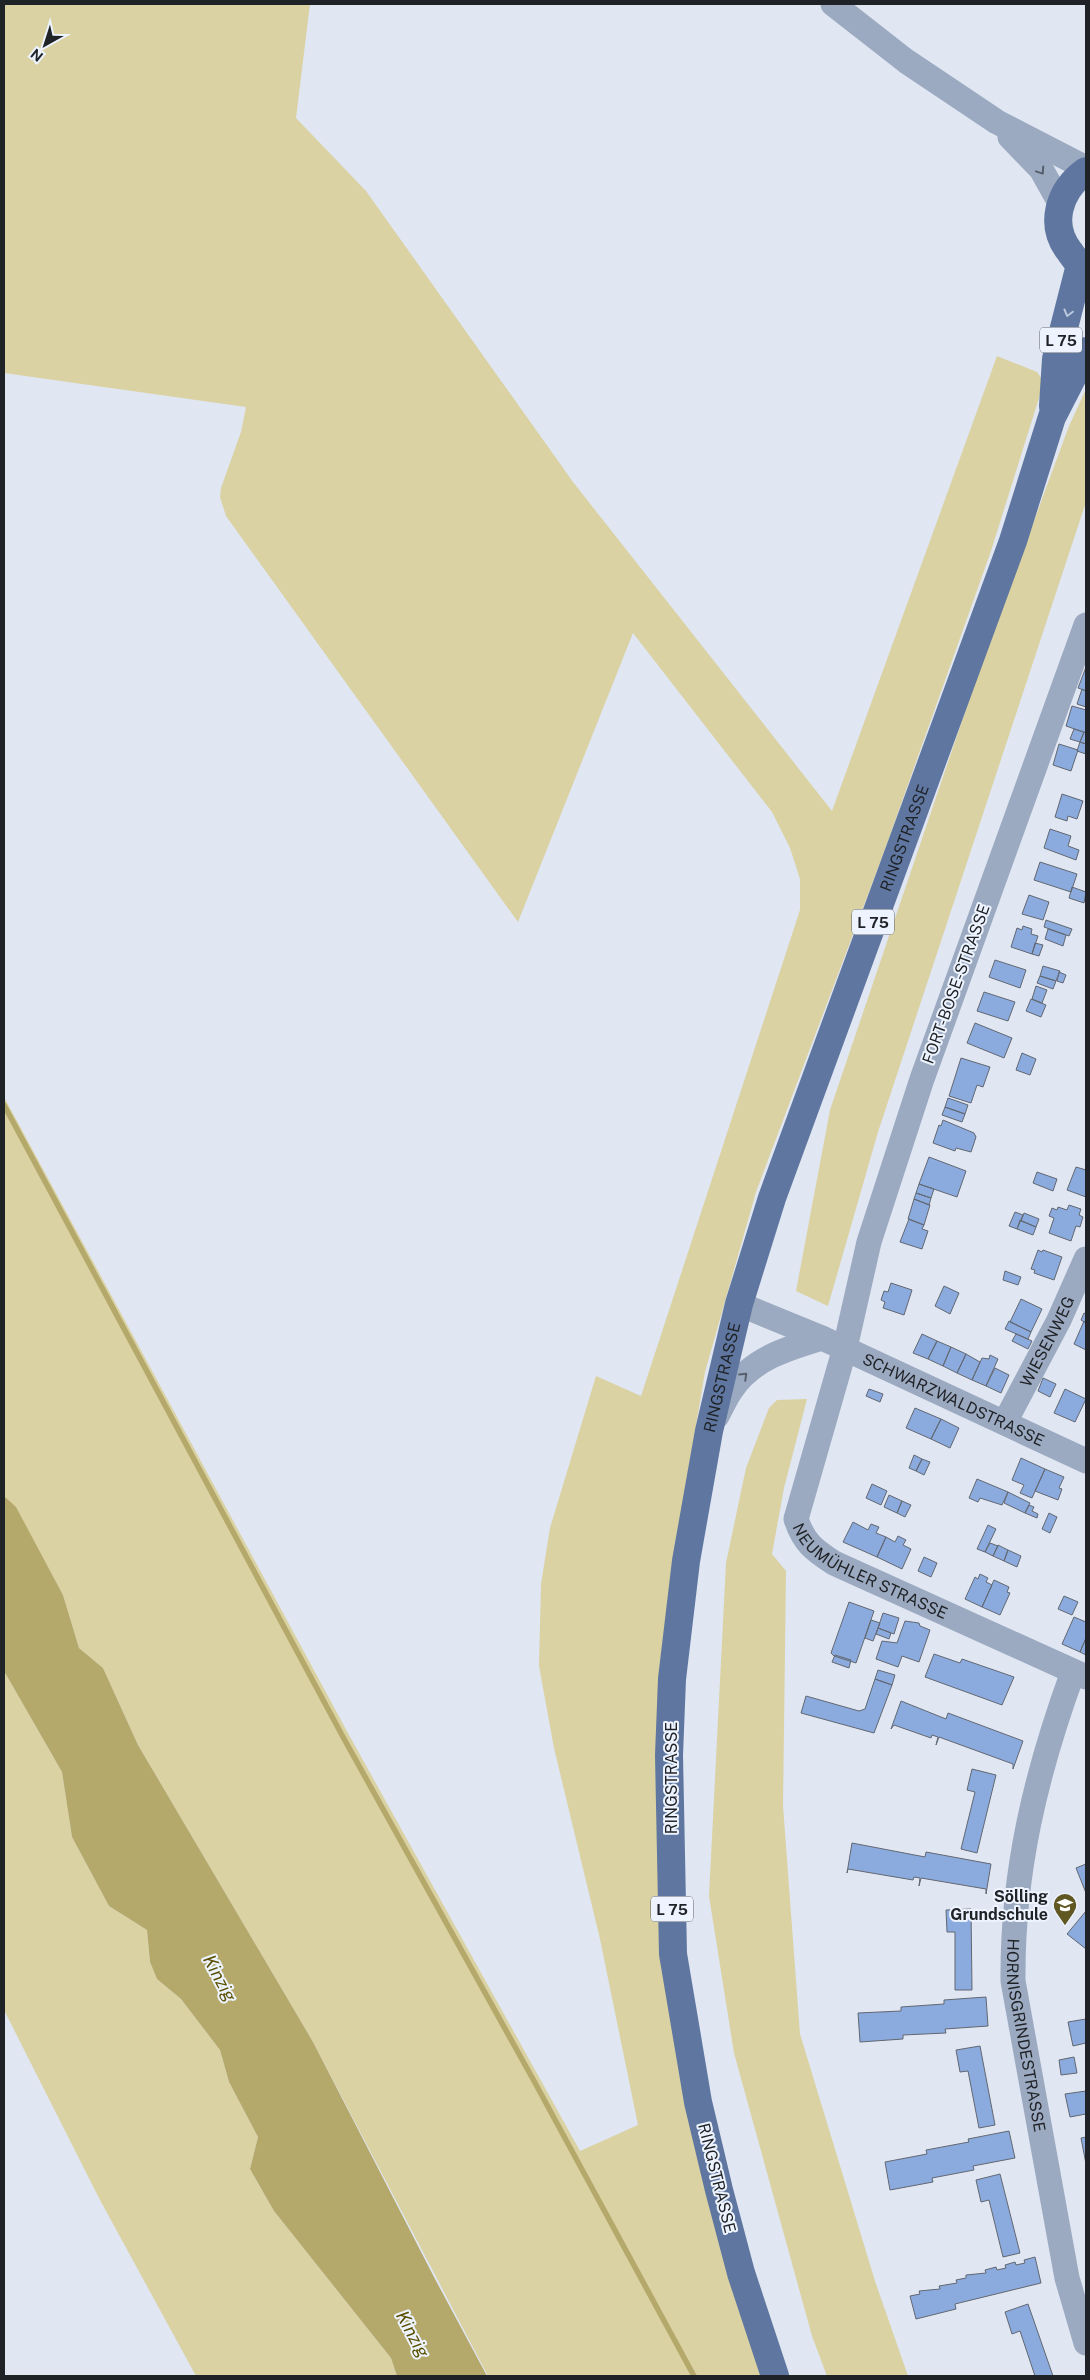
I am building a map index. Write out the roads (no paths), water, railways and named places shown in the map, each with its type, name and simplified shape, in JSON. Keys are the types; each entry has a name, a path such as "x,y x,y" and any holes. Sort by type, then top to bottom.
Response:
{"main road":[{"path":"1083,267 1063,244 1059,231 1060,203 1066,190 1086,170"},
{"name":"RINGSTRASSE","path":"1052,417 1056,359 1083,267"},
{"name":"RINGSTRASSE","path":"775,2376 741,2273 718,2190 698,2102 673,1954 669,1755 672,1679 686,1561 709,1431 739,1304 772,1198 1013,541 1052,417 1086,351"}],"street":[{"path":"833,4 906,61 997,122 1086,170"},
{"path":"997,122 1041,169 1060,203"},
{"name":"FORT-BOSE-STRASSE","path":"845,1348 869,1242 922,1079 1086,625"},
{"name":"WIESENWEG","path":"1005,1422 1059,1320 1086,1259"},
{"name":"SCHWARZWALDSTRASSE","path":"739,1304 845,1348 1086,1461"},
{"path":"709,1431 732,1388 760,1361 786,1349 822,1338"},
{"name":"NEUMÜHLER STRASSE","path":"845,1348 796,1519 802,1536 816,1551 834,1563 1080,1675"},
{"name":"HORNISGRINDESTRASSE","path":"1080,1675 1050,1734 1023,1847 1012,1935 1013,1981 1018,2018 1067,2278 1085,2336"}],"water":[{"name":"Kinzig","path":"4,1496 16,1507 63,1595 79,1648 103,1668 138,1745 313,2042 487,2376 397,2376 391,2358 274,2211 250,2169 258,2137 229,2082 220,2050 181,1999 157,1979 150,1962 147,1930 109,1906 72,1837 62,1772 4,1671"}],"waterway":[{"path":"4,1105 343,1737 534,2081 694,2376"}],"place":[{"name":"Sölling Grundschule","path":"1065,1926"}]}
